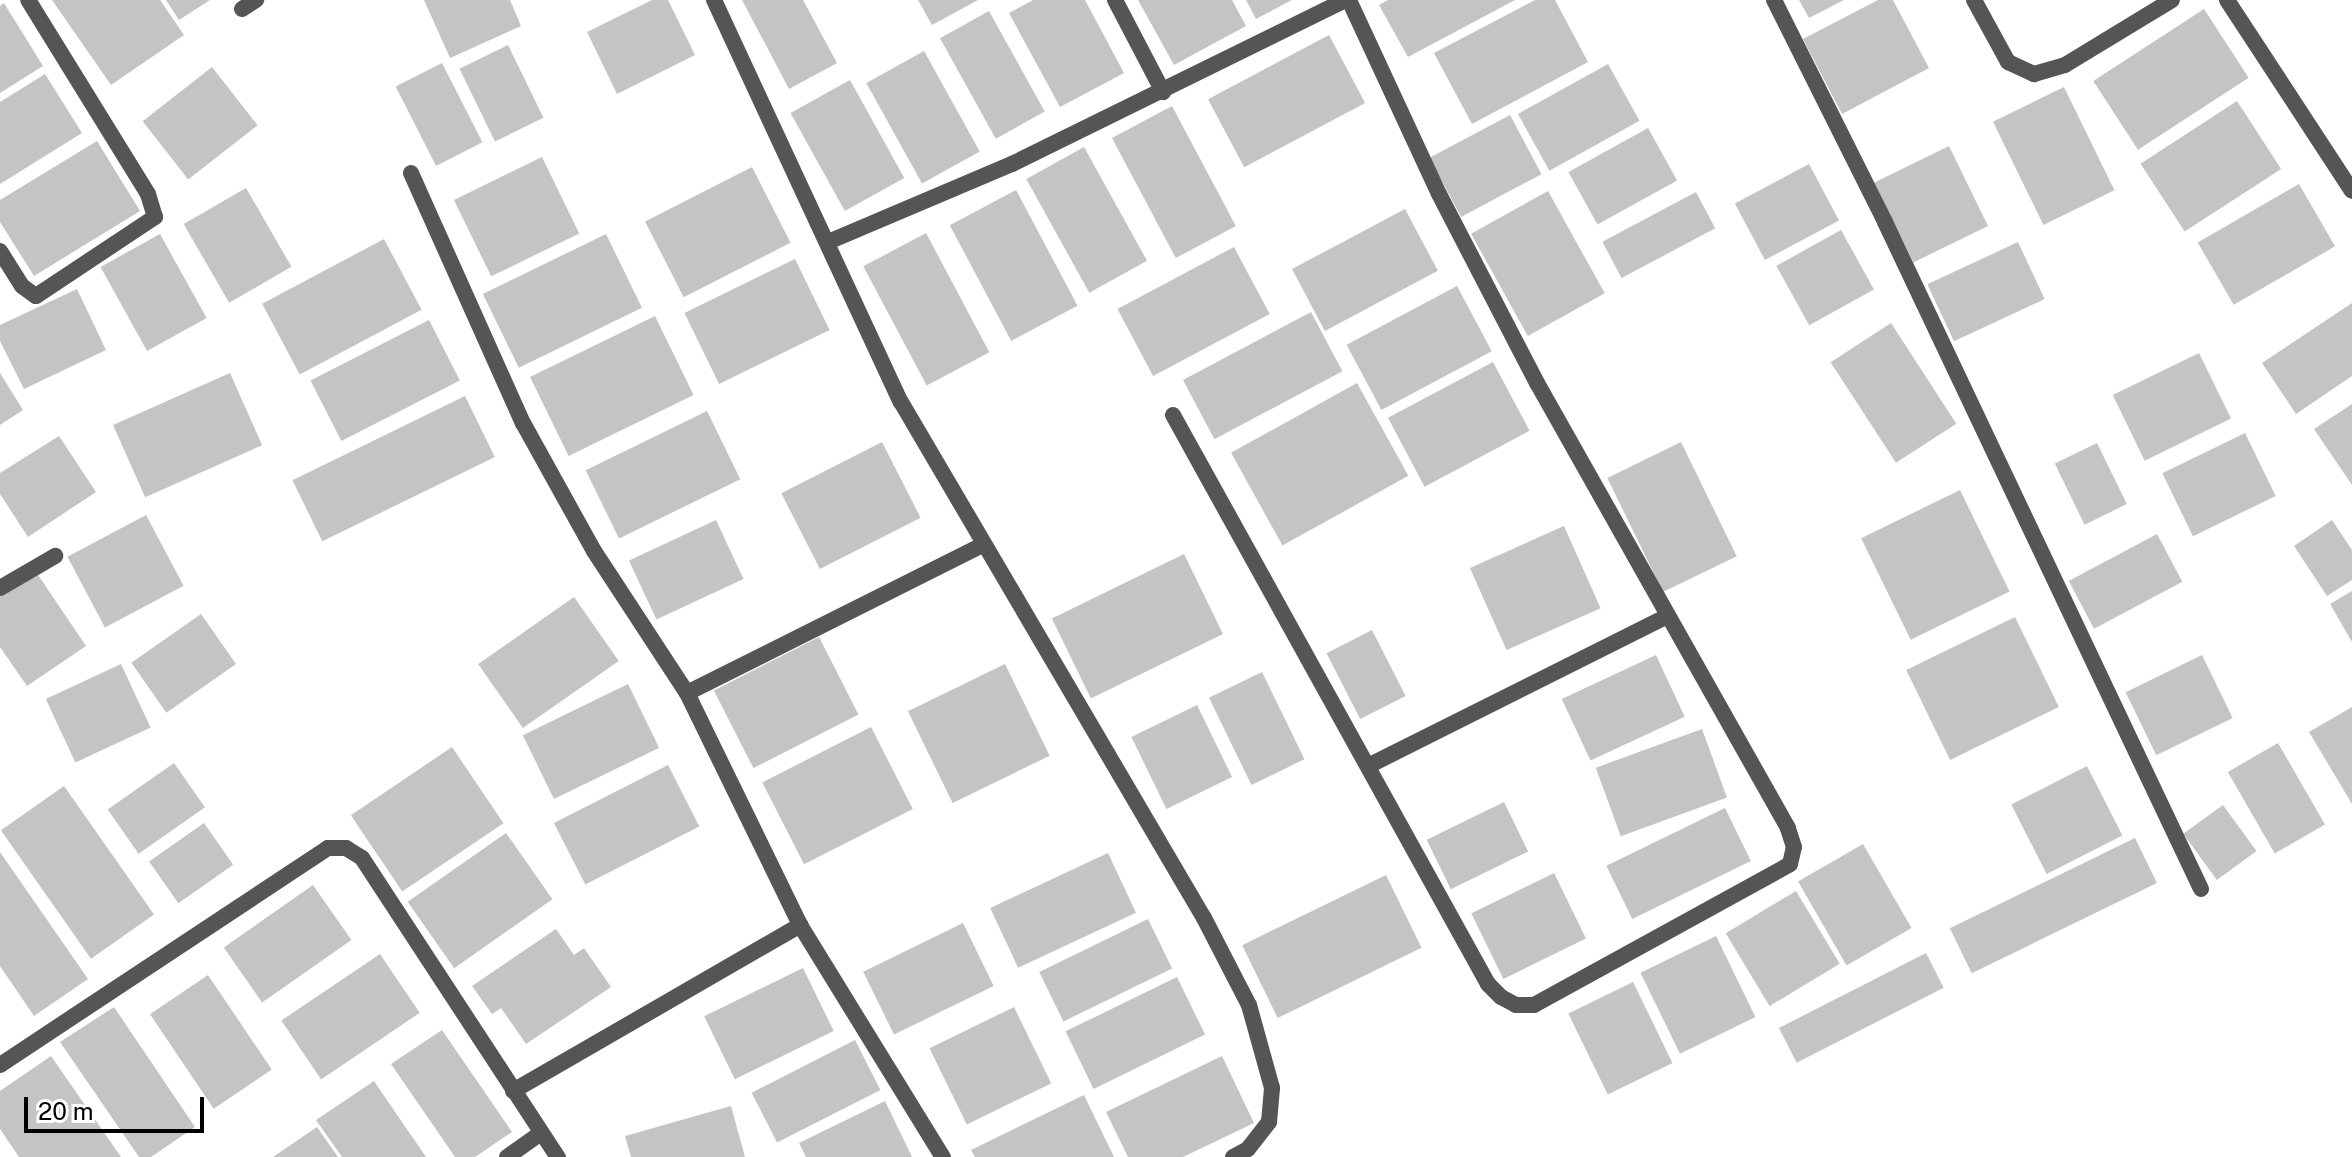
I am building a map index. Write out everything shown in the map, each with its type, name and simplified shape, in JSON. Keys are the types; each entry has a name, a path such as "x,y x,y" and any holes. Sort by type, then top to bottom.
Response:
{"street":[{"path":"0,251 22,286 36,296 155,217 148,194 28,0"},
{"path":"714,0 901,402 981,546 1115,765 1249,1005 1271,1100 1269,1122 1248,1149 1233,1157"},
{"path":"1115,0 1163,92"},
{"path":"828,242 1012,164 1348,0 1439,194 1530,370 1788,828 1794,847 1790,864 1534,1005 1516,1005 1488,984 1370,765 1173,415"},
{"path":"1774,0 1885,222 2201,889"},
{"path":"1974,0 2008,62 2034,74 2065,65 2172,0"},
{"path":"2227,0 2352,191"},
{"path":"411,173 523,423 594,551 687,693 800,925 943,1157"},
{"path":"687,693 981,546"},
{"path":"0,588 55,556"},
{"path":"1370,765 1668,616"},
{"path":"0,1065 328,848 338,847 362,858 558,1157"},
{"path":"513,1091 800,925"},
{"path":"507,1157 541,1133"}],"building":[{"path":"52,0 160,0 184,35 111,85"},
{"path":"166,0 210,0 179,20"},
{"path":"424,0 510,0 521,26 450,58"},
{"path":"652,0 668,0 695,55 617,94 587,32"},
{"path":"742,0 803,0 837,63 789,89"},
{"path":"918,0 978,0 932,25"},
{"path":"1033,0 1085,0 1124,73 1060,107 1009,13"},
{"path":"1138,0 1232,0 1246,26 1174,65"},
{"path":"1246,0 1292,0 1256,19"},
{"path":"1388,0 1515,0 1408,57 1379,5"},
{"path":"1535,0 1555,0 1588,62 1472,124 1434,53"},
{"path":"1799,0 1844,0 1809,18"},
{"path":"1878,0 1893,0 1929,68 1842,114 1803,39"},
{"path":"4,3 43,66 0,93 0,6"},
{"path":"2204,9 2249,78 2138,150 2093,81"},
{"path":"989,11 1045,112 996,139 940,38"},
{"path":"1329,35 1365,103 1244,167 1208,99"},
{"path":"508,45 544,118 495,141 459,69"},
{"path":"924,51 980,152 922,184 866,83"},
{"path":"442,63 482,142 436,166 396,87"},
{"path":"1608,64 1640,121 1549,171 1518,114"},
{"path":"212,67 258,125 188,179 143,121"},
{"path":"45,74 82,133 0,184 0,102"},
{"path":"850,80 904,178 845,211 791,113"},
{"path":"2064,87 2114,190 2043,225 1993,122"},
{"path":"2237,101 2281,169 2185,232 2141,164"},
{"path":"1172,106 1236,226 1176,258 1112,138"},
{"path":"1510,115 1541,174 1461,217 1430,158"},
{"path":"1648,128 1677,180 1597,225 1568,172"},
{"path":"97,141 140,211 34,276 0,222 0,200"},
{"path":"1949,146 1988,226 1913,262 1874,182"},
{"path":"1084,147 1147,261 1089,293 1026,179"},
{"path":"542,157 579,233 491,276 454,200"},
{"path":"1809,164 1839,221 1765,260 1735,203"},
{"path":"752,167 791,243 684,297 645,221"},
{"path":"2299,184 2335,246 2234,305 2198,243"},
{"path":"246,188 292,267 229,303 184,224"},
{"path":"1016,190 1078,306 1011,341 950,225"},
{"path":"1548,191 1605,293 1528,336 1471,234"},
{"path":"1696,192 1715,228 1622,278 1602,242"},
{"path":"1405,209 1438,271 1325,331 1292,269"},
{"path":"1841,230 1874,289 1809,325 1776,266"},
{"path":"926,233 989,352 927,386 863,266"},
{"path":"160,234 207,318 147,351 101,267"},
{"path":"606,234 642,308 519,368 483,294"},
{"path":"384,239 422,310 300,374 262,304"},
{"path":"2018,242 2045,299 1954,341 1927,284"},
{"path":"1234,247 1270,314 1153,376 1117,309"},
{"path":"795,259 830,330 719,384 684,313"},
{"path":"1457,286 1492,351 1381,410 1347,345"},
{"path":"77,289 106,350 24,389 0,341 0,325"},
{"path":"2352,303 2352,376 2296,414 2262,363"},
{"path":"1311,312 1342,371 1214,439 1183,380"},
{"path":"655,316 694,395 569,456 530,377"},
{"path":"429,320 460,381 341,441 310,380"},
{"path":"1891,323 1956,424 1896,463 1831,362"},
{"path":"2199,353 2231,419 2145,461 2113,395"},
{"path":"1493,362 1530,431 1425,487 1388,418"},
{"path":"0,373 23,410 0,425"},
{"path":"230,373 262,445 145,497 113,425"},
{"path":"1357,383 1408,476 1282,546 1231,453"},
{"path":"465,396 495,457 322,541 292,480"},
{"path":"2352,404 2352,485 2314,429"},
{"path":"707,411 740,479 619,538 586,470"},
{"path":"2245,433 2276,496 2193,536 2162,473"},
{"path":"59,436 96,492 28,537 0,494 0,473"},
{"path":"882,442 921,518 820,569 781,493"},
{"path":"1681,442 1737,556 1663,592 1607,478"},
{"path":"2097,443 2127,504 2085,525 2055,464"},
{"path":"1960,490 2010,592 1911,640 1861,538"},
{"path":"146,515 184,586 105,627 67,557"},
{"path":"716,520 743,579 656,619 629,561"},
{"path":"2332,520 2352,550 2352,580 2327,596 2294,546"},
{"path":"1564,526 1601,608 1507,650 1470,568"},
{"path":"2157,534 2182,582 2094,629 2069,581"},
{"path":"1184,554 1223,634 1091,698 1052,618"},
{"path":"34,569 86,646 27,686 0,647 0,592"},
{"path":"2352,591 2352,642 2330,604"},
{"path":"574,597 619,661 523,728 478,664"},
{"path":"201,614 236,664 166,713 131,663"},
{"path":"2015,617 2059,707 1950,760 1906,670"},
{"path":"1372,630 1406,696 1360,719 1327,653"},
{"path":"819,637 858,715 753,768 714,691"},
{"path":"1656,655 1685,717 1590,761 1562,699"},
{"path":"2202,655 2233,718 2156,755 2126,692"},
{"path":"121,664 151,727 75,763 46,699"},
{"path":"1005,664 1050,756 953,803 908,711"},
{"path":"1262,672 1305,759 1251,785 1209,698"},
{"path":"628,684 659,748 554,799 523,735"},
{"path":"1197,705 1232,777 1166,809 1131,737"},
{"path":"2352,707 2352,804 2309,732"},
{"path":"871,727 913,809 804,864 762,782"},
{"path":"1702,729 1727,798 1621,836 1596,768"},
{"path":"2278,743 2325,824 2275,853 2228,772"},
{"path":"452,747 503,823 402,891 351,815"},
{"path":"174,763 205,807 139,854 108,809"},
{"path":"668,765 699,826 585,885 554,823"},
{"path":"2087,766 2122,835 2047,874 2011,805"},
{"path":"64,786 154,915 91,959 1,830"},
{"path":"1504,802 1528,851 1451,889 1427,840"},
{"path":"2223,805 2257,851 2217,880 2183,834"},
{"path":"1725,808 1751,861 1632,919 1606,866"},
{"path":"204,823 233,865 178,903 149,861"},
{"path":"506,833 552,899 454,968 408,902"},
{"path":"2135,838 2157,883 1972,973 1950,928"},
{"path":"1863,844 1912,928 1847,966 1798,882"},
{"path":"0,852 88,979 34,1016 0,966"},
{"path":"1108,853 1136,913 1018,968 990,908"},
{"path":"1554,873 1586,939 1503,979 1471,913"},
{"path":"1386,875 1422,948 1278,1018 1242,945"},
{"path":"313,885 351,940 262,1002 224,948"},
{"path":"1796,891 1840,964 1769,1006 1726,933"},
{"path":"1148,919 1172,968 1063,1021 1039,972"},
{"path":"963,923 994,986 894,1035 863,972"},
{"path":"556,929 574,955 584,948 611,987 526,1044 501,1008 492,1014 472,986"},
{"path":"1716,936 1755,1017 1680,1054 1641,973"},
{"path":"1926,953 1944,988 1797,1063 1779,1028"},
{"path":"380,954 420,1013 321,1079 281,1021"},
{"path":"803,968 834,1031 735,1079 704,1016"},
{"path":"208,975 272,1070 214,1109 150,1014"},
{"path":"1177,977 1205,1035 1094,1089 1066,1031"},
{"path":"1633,982 1672,1063 1608,1094 1568,1014"},
{"path":"114,1007 195,1127 151,1157 139,1157 60,1042"},
{"path":"1014,1007 1051,1083 967,1125 930,1048"},
{"path":"442,1030 512,1132 475,1157 455,1157 391,1064"},
{"path":"855,1040 880,1090 777,1143 752,1093"},
{"path":"51,1056 121,1157 19,1157 0,1129 0,1091"},
{"path":"1222,1056 1254,1123 1183,1157 1128,1157 1106,1112"},
{"path":"374,1081 426,1157 342,1157 316,1120"},
{"path":"1084,1095 1114,1157 975,1157 971,1150"},
{"path":"885,1101 912,1157 806,1157 799,1143"},
{"path":"731,1106 745,1157 631,1157 625,1136"},
{"path":"317,1127 338,1157 273,1157"}]}
